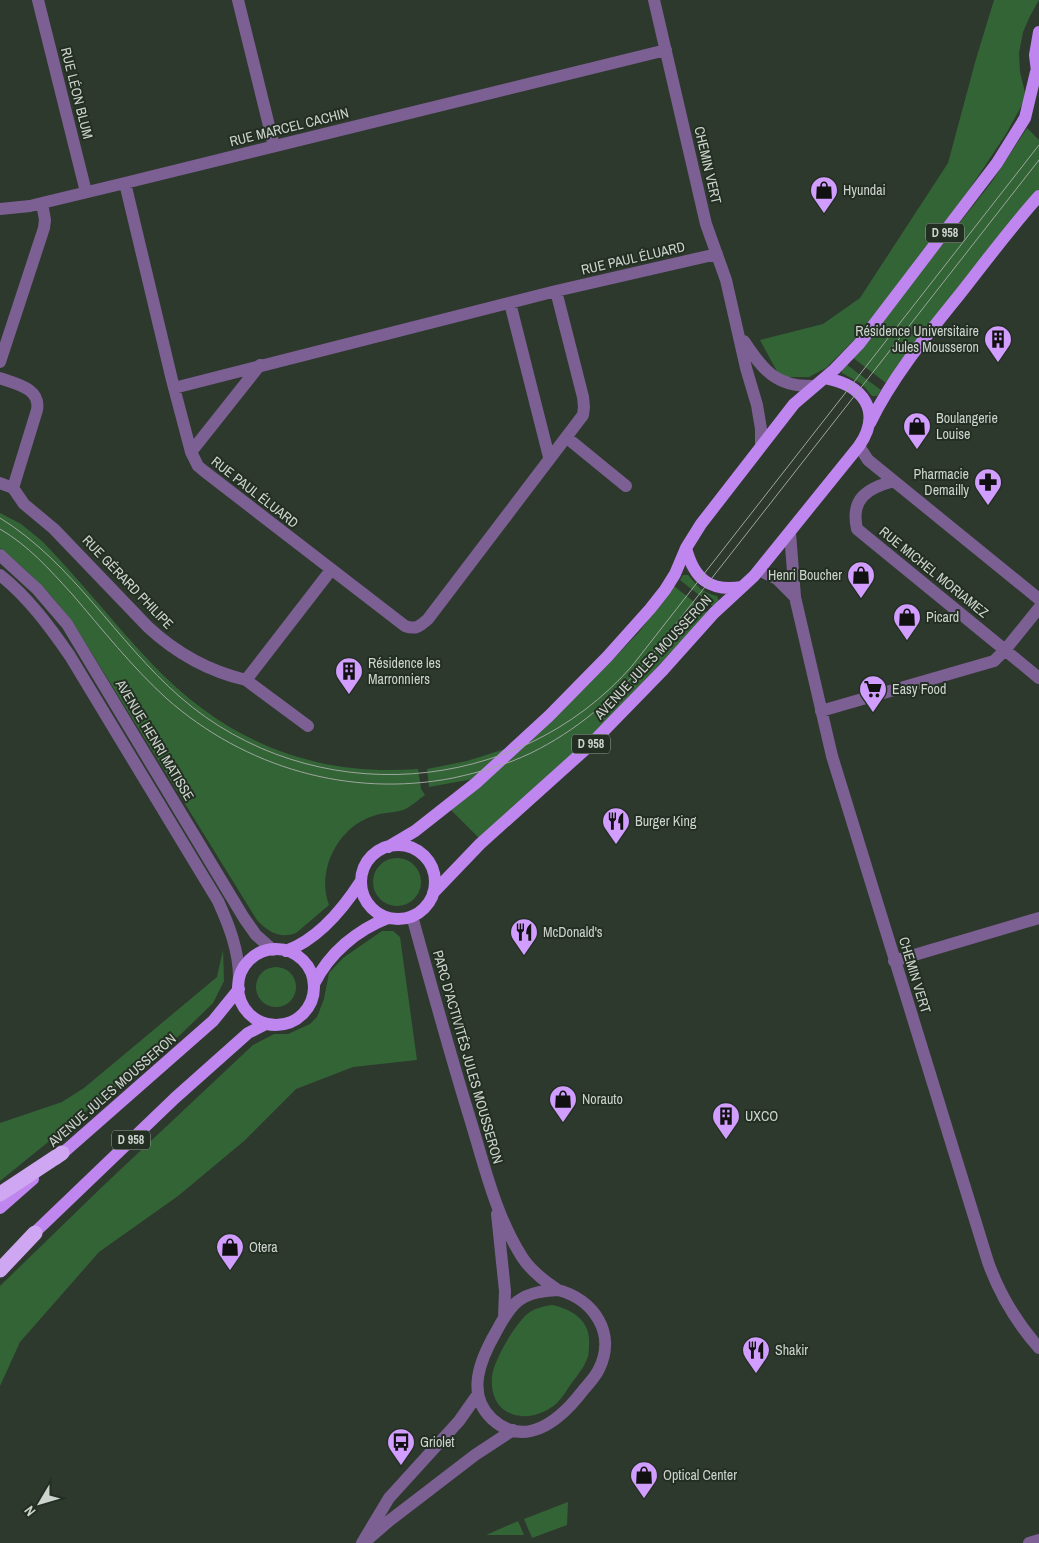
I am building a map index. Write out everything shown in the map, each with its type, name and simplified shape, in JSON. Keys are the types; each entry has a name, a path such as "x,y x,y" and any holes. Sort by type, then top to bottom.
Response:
{"highway":[{"path":"0,1194 62,1153"},
{"path":"0,1270 35,1233"}],"main road":[{"path":"1038,77 1036,47 1039,32"},
{"name":"D 958","path":"825,378 859,344 997,163 1023,122 1038,77"},
{"path":"870,423 883,397 907,363 1039,196"},
{"path":"286,951 302,943 330,921 348,901 361,881 365,866 370,857 415,831 476,784 576,690 650,609 671,580 700,524 794,404 813,386 825,378 845,384 858,393 867,405 870,423"},
{"name":"AVENUE JULES MOUSSERON","path":"433,893 474,850 588,748 710,618 759,570 859,446 866,436 870,423"},
{"path":"686,548 694,569 708,584 724,589 742,587"},
{"path":"361,881 368,904 375,911 388,918 398,919 412,916 427,905 433,893 434,877 432,867 426,858 409,847 399,845 388,847"},
{"path":"314,984 327,962 344,945 365,928 388,918"},
{"path":"273,950 286,951 296,955 307,965 312,974 314,984 312,1000 303,1015 288,1024 266,1024 256,1020 248,1013 242,1004 239,984 246,964 254,957 263,952 273,950"},
{"name":"AVENUE JULES MOUSSERON","path":"0,1208 213,1021 239,984"},
{"name":"D 958","path":"0,1262 35,1233 180,1093 248,1034 266,1024"}],"street":[{"name":"RUE LÉON BLUM","path":"38,0 86,192"},
{"path":"238,0 274,146"},
{"name":"CHEMIN VERT","path":"654,0 706,224 728,286 744,360 758,411 762,435 760,446"},
{"name":"RUE MARCEL CACHIN","path":"125,183 666,50"},
{"path":"0,208 30,206 125,183 174,388"},
{"path":"0,362 44,228 45,220 42,203"},
{"name":"RUE PAUL ÉLUARD","path":"556,291 583,397 583,414 420,627 410,628 405,626 330,570 198,466 191,452 174,388 556,291 717,254"},
{"path":"510,303 549,457"},
{"name":"CHEMIN VERT","path":"739,335 760,364 773,377 795,386 813,386"},
{"path":"191,452 260,365"},
{"path":"0,378 27,388 36,398 38,406 13,488 0,483"},
{"path":"566,437 626,486"},
{"path":"821,711 994,661 1005,650 1038,600 866,458 859,446"},
{"name":"RUE MICHEL MORIAMEZ","path":"894,481 874,487 860,499 854,518 857,528 1039,678"},
{"name":"RUE GÉRARD PHILIPE","path":"13,488 28,508 60,534 157,636 203,666 222,674 246,680"},
{"name":"CHEMIN VERT","path":"790,533 795,597 836,772 992,1273 1014,1314 1039,1348"},
{"name":"AVENUE HENRI MATISSE","path":"0,555 37,588 66,624 244,918 256,935 273,950"},
{"path":"308,726 246,680 330,570"},
{"path":"759,570 777,579 795,597"},
{"path":"0,575 26,598 70,656 218,901 237,953 239,984"},
{"name":"PARC D'ACTIVITÉS JULES MOUSSERON","path":"412,916 496,1207 505,1291 504,1318"},
{"path":"894,960 1039,918"},
{"name":"PARC D'ACTIVITÉS JULES MOUSSERON","path":"496,1207 526,1262 538,1275 558,1290 577,1297 593,1310 599,1319 605,1339 603,1359 593,1378 570,1407 547,1425 529,1431 512,1430"},
{"name":"PARC D'ACTIVITÉS JULES MOUSSERON","path":"478,1394 477,1380 484,1355 504,1318 526,1296 558,1290"},
{"path":"478,1394 480,1404 486,1413 498,1424 512,1430"},
{"path":"362,1543 389,1498 459,1421 478,1394"},
{"path":"362,1543 475,1455 512,1430"},
{"path":"1029,1543 1039,1540"}],"green space":[{"path":"994,0 1039,0 1023,32 1019,53 1020,72 1025,93 1023,103 1006,134 963,199 859,335 826,368 809,377 779,375 760,340 823,324 860,298 948,163"},
{"path":"1027,128 1039,140 1039,189 886,383 852,357 991,183"},
{"path":"847,365 881,390 877,396 872,396 862,384 842,373 842,370"},
{"path":"0,513 21,524 42,541 139,650 181,692 210,714 241,733 273,748 307,760 342,767 379,770 418,769 421,789 425,795 403,810 365,819 345,834 335,848 328,864 325,890 329,905 296,933 280,935 265,928 257,920 75,626 41,584 0,548"},
{"path":"683,575 688,575 703,590 717,596 719,601 713,606 680,580"},
{"path":"674,586 708,613 595,733 480,839 451,810 621,651 639,632"},
{"path":"508,748 473,779 429,787 427,769 467,761"},
{"path":"392,858 402,858 414,865 421,877 421,887 414,899 402,906 392,906 384,902 377,895 373,887 373,877 377,869 384,862"},
{"path":"382,931 393,931 400,937 417,1060 353,1067 296,1089 244,1141 178,1196 99,1252 20,1342 0,1386 0,1286 253,1045 274,1034 288,1034 310,1024 317,1017 324,999 329,973 343,958"},
{"path":"223,950 224,981 213,1003 180,1035 0,1181 0,1123 62,1102 84,1088 217,977"},
{"path":"276,967 290,973 296,987 290,1001 276,1007 262,1001 256,987 262,973"},
{"path":"552,1305 579,1317 589,1336 588,1357 581,1371 557,1403 551,1408 536,1415 520,1416 512,1414 505,1411 499,1405 493,1391 492,1376 497,1360 507,1341 525,1316 535,1309"},
{"path":"568,1502 567,1525 532,1538 524,1519"},
{"path":"518,1521 524,1535 486,1535"}],"tram line":[{"path":"0,518 26,536 50,557 135,652 180,697 233,734 290,759 351,772 412,774 473,764 531,742 585,710 632,666 1039,145"},
{"path":"0,529 29,550 47,567 129,661 166,698 197,722 230,743 264,759 300,772 338,780 376,784 414,783 453,778 502,765 548,744 579,724 608,701 647,661 1039,160"}],"place":[{"name":"Hyundai","path":"824,214"},
{"name":"Résidence Universitaire Jules Mousseron","path":"998,363"},
{"name":"Boulangerie Louise","path":"917,450"},
{"name":"Pharmacie Demailly","path":"988,506"},
{"name":"Henri Boucher","path":"861,599"},
{"name":"Picard","path":"907,641"},
{"name":"Résidence les Marronniers","path":"349,695"},
{"name":"Easy Food","path":"873,713"},
{"name":"Burger King","path":"616,845"},
{"name":"McDonald's","path":"524,956"},
{"name":"Norauto","path":"563,1123"},
{"name":"UXCO","path":"726,1140"},
{"name":"Otera","path":"230,1271"},
{"name":"Shakir","path":"756,1374"},
{"name":"Griolet","path":"401,1466"},
{"name":"Optical Center","path":"644,1499"}]}
